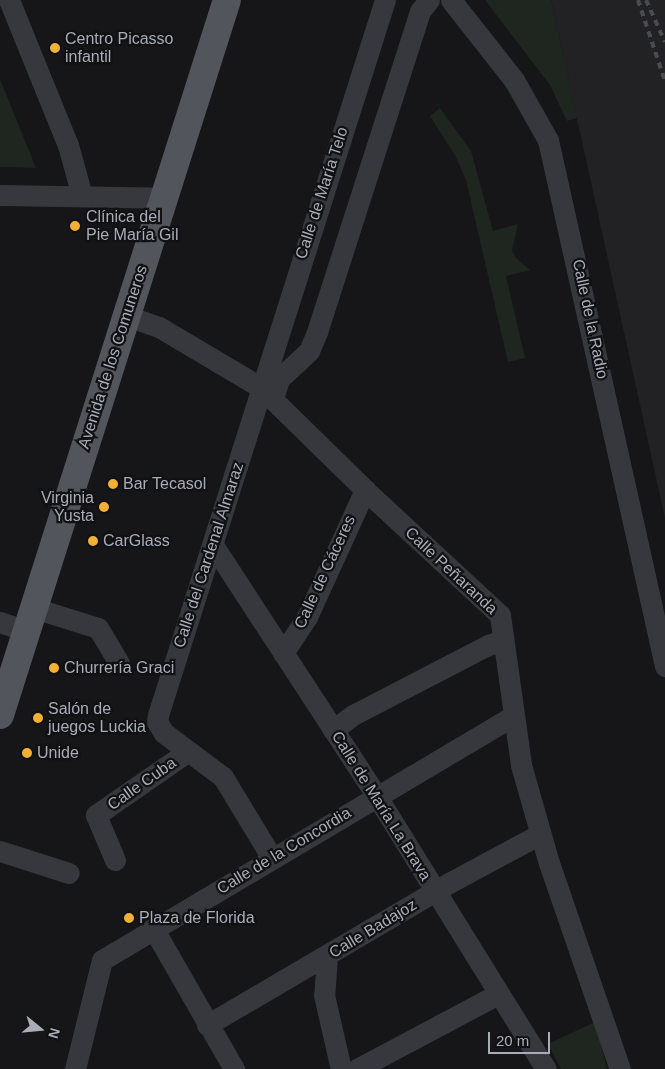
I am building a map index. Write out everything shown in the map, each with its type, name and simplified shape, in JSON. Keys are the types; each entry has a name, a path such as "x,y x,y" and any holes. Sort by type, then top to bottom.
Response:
{"main road":[{"name":"Avenida de los Comuneros","path":"0,715 227,0"}],"street":[{"path":"10,0 68,145 82,196"},
{"name":"Calle de María Telo","path":"267,392 385,0"},
{"path":"267,392 309,351 317,332 420,11 429,0"},
{"name":"Calle de la Radio","path":"451,0 514,80 548,140 665,666"},
{"path":"0,195 164,198"},
{"name":"Calle Peñaranda","path":"127,316 159,327 267,392 365,490 500,615 512,716 521,765 540,834 620,1069"},
{"name":"Calle del Cardenal Almaraz","path":"188,752 164,734 157,722 213,545 267,392"},
{"name":"Calle de Cáceres","path":"283,652 307,617 365,490"},
{"name":"Calle de María La Brava","path":"213,545 376,795 434,892 546,1069"},
{"path":"0,622 30,620 98,628 119,663"},
{"path":"333,730 353,715 488,645 503,640"},
{"name":"Calle de la Concordia","path":"75,1069 102,960 376,795 512,716"},
{"path":"188,752 223,777 272,858"},
{"name":"Calle Cuba","path":"115,860 96,815 188,752"},
{"name":"Calle Badajoz","path":"207,1025 434,892 540,834"},
{"path":"0,851 69,873"},
{"path":"154,928 207,1025 234,1069"},
{"path":"326,956 324,995 341,1069"},
{"path":"357,1069 498,994"}],"shaded area":[{"path":"485,0 551,0 577,118 567,121 550,85"},
{"path":"551,0 665,0 665,518 616,296"},
{"path":"0,79 36,168 0,167"},
{"path":"440,108 471,151 493,231 518,224 512,250 516,258 530,270 506,276 525,358 508,362 466,180 456,157 430,116"},
{"path":"595,1022 607,1069 561,1069 548,1044"}],"railway":[{"path":"638,0 665,81"},
{"path":"646,0 665,42"}],"place":[{"name":"Centro Picasso infantil","path":"55,48"},
{"name":"Clínica del Pie María Gil","path":"75,226"},
{"name":"Bar Tecasol","path":"113,484"},
{"name":"Virginia Yusta","path":"104,507"},
{"name":"CarGlass","path":"93,541"},
{"name":"Churrería Graci","path":"54,668"},
{"name":"Salón de juegos Luckia","path":"38,718"},
{"name":"Unide","path":"27,753"},
{"name":"Plaza de Florida","path":"129,918"}]}
